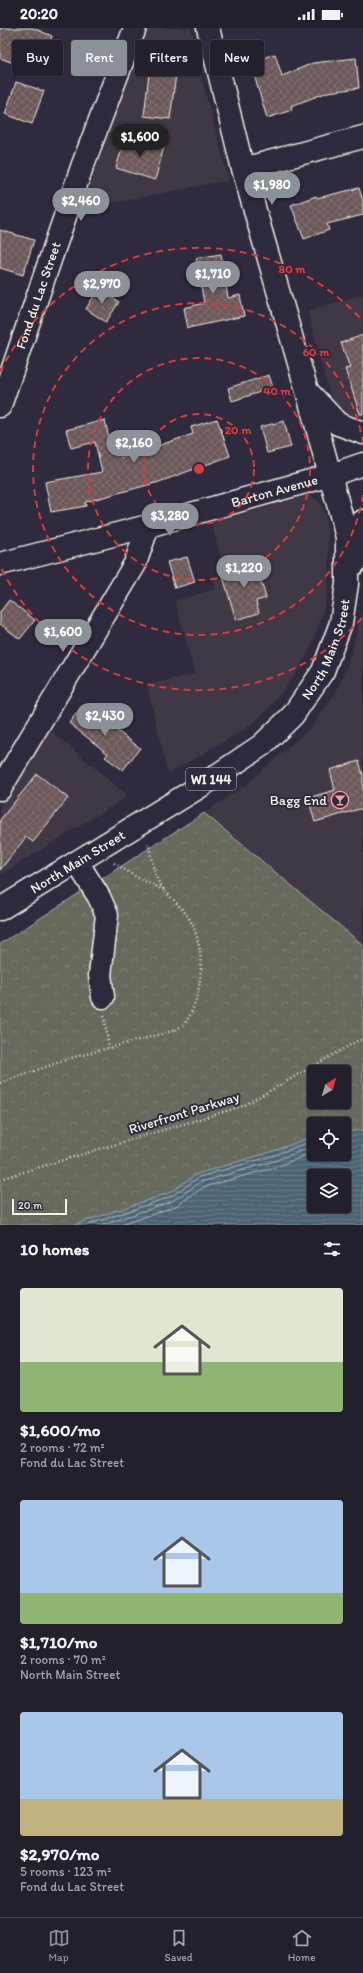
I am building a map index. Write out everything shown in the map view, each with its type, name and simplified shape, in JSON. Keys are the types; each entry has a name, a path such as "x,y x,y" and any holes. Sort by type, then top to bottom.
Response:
{"main road":[{"name":"Fond du Lac Street","path":"0,406 82,167 135,28"},
{"name":"North Main Street","path":"0,910 204,784 262,745 293,715 323,671 341,623 347,584 347,537 308,391 243,169 208,28"},
{"path":"243,169 363,137"},
{"path":"308,391 338,424 363,433"},
{"name":"Barton Avenue","path":"0,564 148,526 363,464"},
{"path":"347,584 362,539 363,522"},
{"path":"0,790 136,564 148,526"},
{"path":"86,856 107,915 100,975 103,998"}],"path":[{"path":"0,1083 110,1048 176,1030 187,1021 196,998 201,955 198,938 187,915 164,891 158,880 142,822"},
{"path":"86,856 138,878 164,891"},
{"path":"103,998 104,1017 110,1048"},
{"name":"Riverfront Parkway","path":"0,1179 243,1106 314,1064 358,1040 363,1040"}],"shaded area":[{"path":"146,28 191,28 194,40 142,40"},
{"path":"135,59 135,76 201,76 229,180 82,209"},
{"path":"363,294 363,424 348,417 334,402 328,389 308,311"},
{"path":"309,495 319,501 325,515 328,533 329,567 328,591 319,625 309,650 298,671 266,711 245,729 168,774 147,685 195,674 175,601 216,589 213,576 225,573 211,522"},
{"path":"363,610 363,945 204,813 247,784 314,724 336,692 346,670"},
{"path":"48,728 128,796 0,875 0,806"}],"green space":[{"path":"204,813 363,945 363,1130 351,1131 351,1117 307,1117 307,1139 271,1152 197,1174 169,1193 74,1225 0,1225 0,944"}],"water":[{"path":"363,1130 363,1225 74,1225 169,1193 197,1174 271,1152 307,1139 307,1161 351,1161 351,1131"}],"building":[{"path":"0,28 33,28 52,36 50,40 12,40 12,62 0,58"},
{"path":"275,54 282,76 313,63 356,58 359,88 328,92 291,106 292,110 267,118 254,76 264,76 264,58"},
{"path":"149,76 176,76 170,119 144,116"},
{"path":"16,82 44,91 32,124 5,114"},
{"path":"126,135 164,147 155,180 116,168"},
{"path":"359,188 363,201 363,215 327,224 329,230 304,239 291,205 316,196 317,198"},
{"path":"0,230 34,240 23,275 0,268"},
{"path":"221,254 228,298 240,295 244,316 188,328 184,308 204,303 196,258"},
{"path":"98,289 119,302 106,322 86,309"},
{"path":"363,335 363,414 360,414 345,369 350,368 341,343"},
{"path":"269,375 273,388 232,401 228,388"},
{"path":"217,419 230,456 159,482 85,502 86,506 51,512 45,482 102,472 95,442 71,448 66,430 105,420 112,453 119,451 121,458 193,434 191,427"},
{"path":"284,421 291,447 267,453 260,427"},
{"path":"187,557 195,582 175,588 167,562"},
{"path":"255,561 266,598 256,601 259,613 236,620 221,570"},
{"path":"9,600 35,620 20,639 0,624 0,612"},
{"path":"83,705 140,748 123,770 105,757 108,754 69,723"},
{"path":"359,761 363,775 363,808 315,822 308,798 335,790 330,770"},
{"path":"37,774 68,798 33,842 26,837 0,870 0,820"}],"place":[{"name":"Bagg End","path":"340,800"}]}
